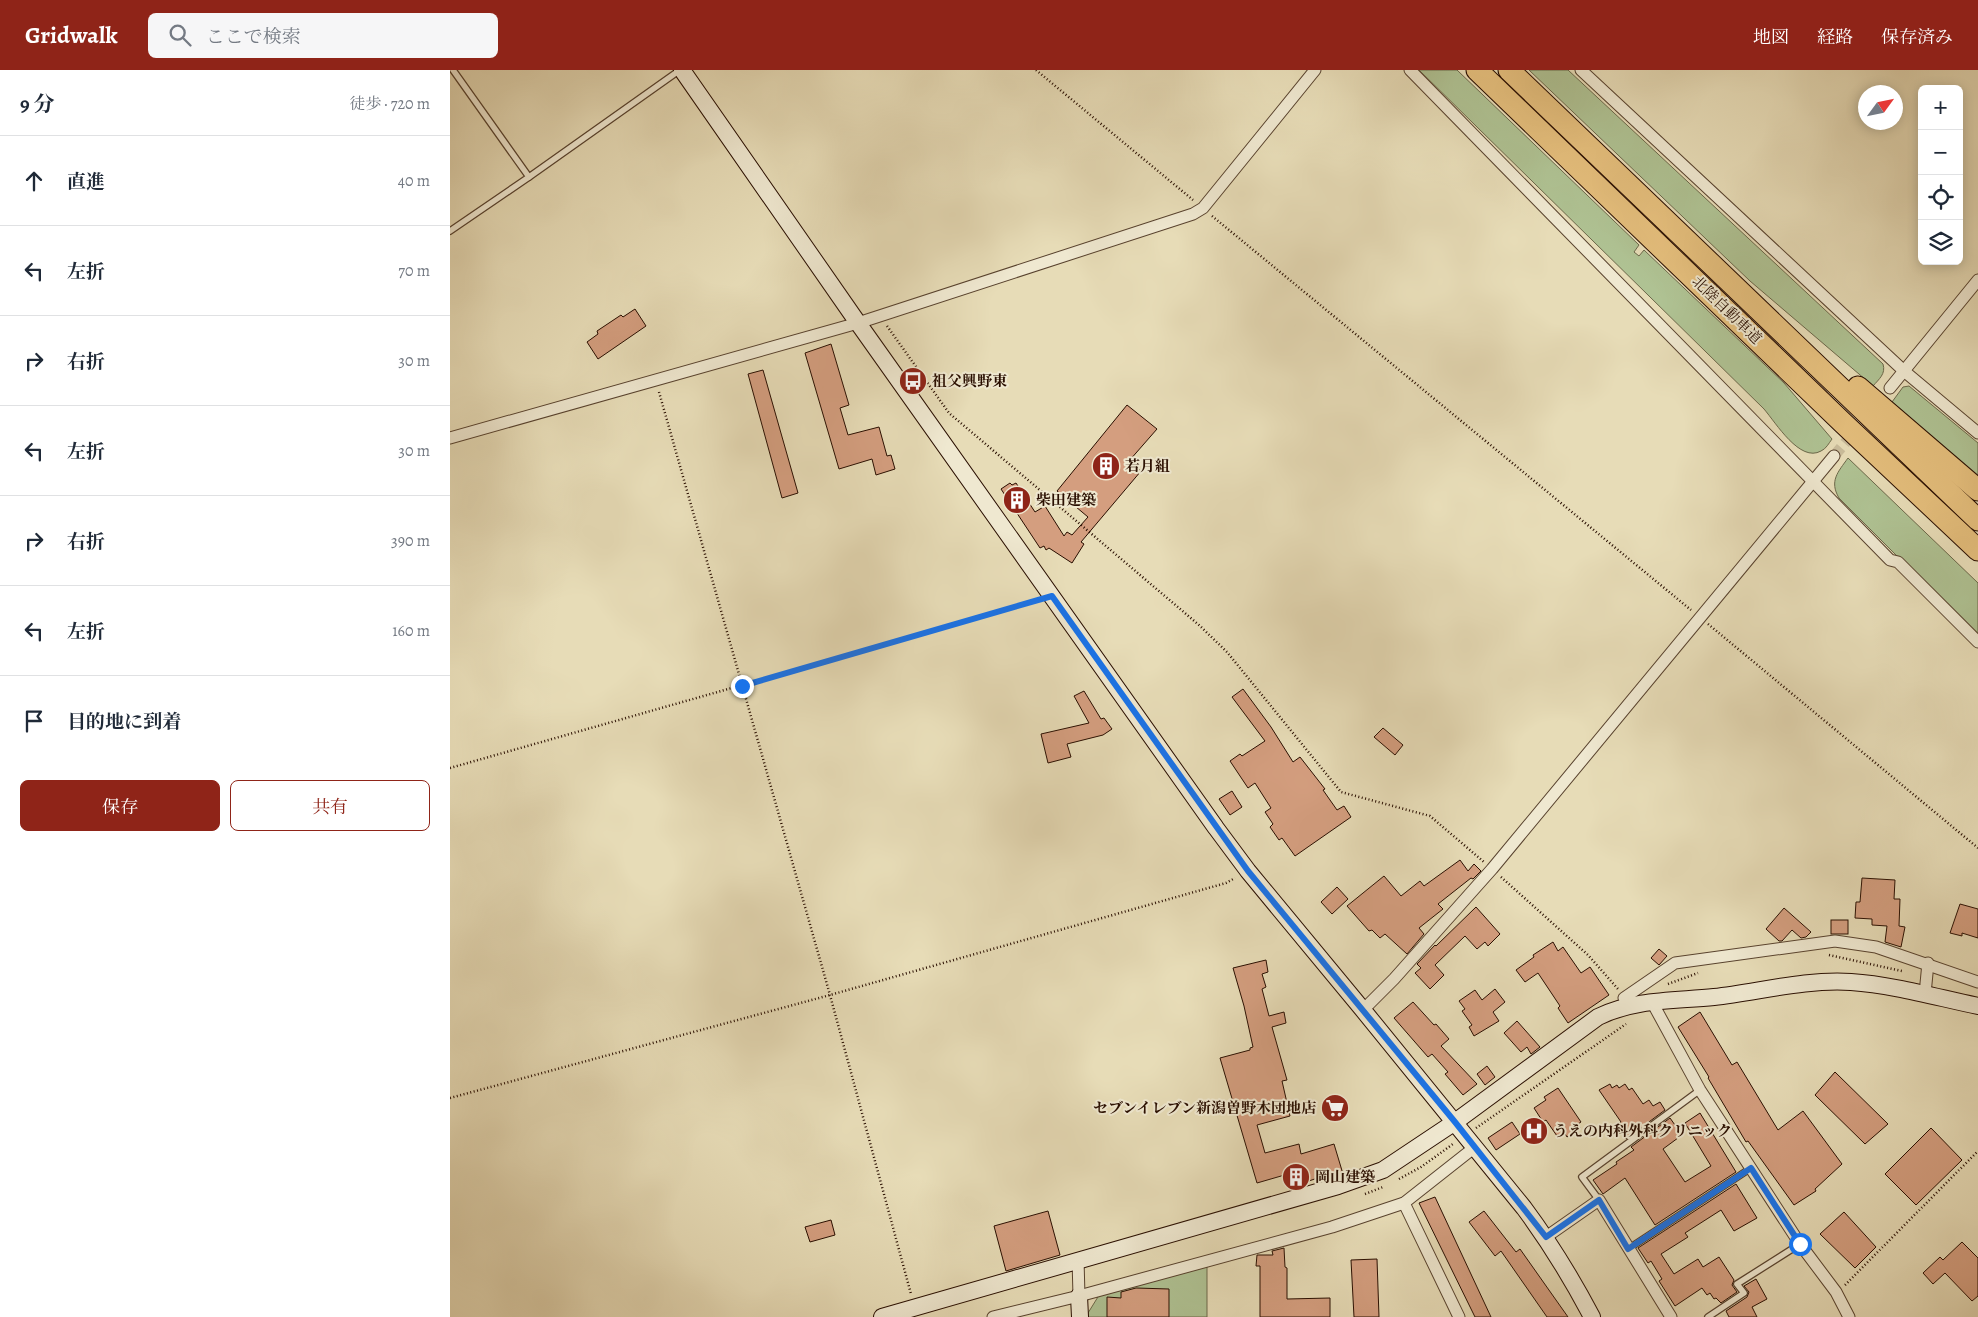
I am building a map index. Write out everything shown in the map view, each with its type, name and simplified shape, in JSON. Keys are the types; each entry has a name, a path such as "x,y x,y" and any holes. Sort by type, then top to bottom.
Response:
{"highway":[{"name":"北陸自動車道","path":"1476,70 1978,550"},
{"name":"北陸自動車道","path":"1509,70 1978,520"},
{"path":"1718,270 1978,490"},
{"path":"1798,379 1838,433 1978,568"}],"street":[{"path":"681,70 1248,871 1364,1010 1546,1237 1592,1317"},
{"path":"450,438 858,322 1193,214 1203,208 1315,70"},
{"path":"1410,70 1812,482 1890,560 1898,562 1978,642"},
{"path":"1580,70 1904,371 1978,433"},
{"path":"1890,388 1978,280"},
{"path":"1364,1010 1492,869 1834,456"},
{"path":"1624,998 1674,963 1835,941 1876,946 1978,982"},
{"path":"1925,994 1928,963"},
{"path":"882,1317 1338,1186 1383,1170 1455,1122 1598,1017 1621,1007 1810,984 1849,982 1898,987 1978,1006"},
{"path":"1652,1002 1700,1090 1800,1244 1836,1292 1849,1317"},
{"path":"1000,1316 1332,1227 1404,1203 1475,1147"},
{"path":"1546,1237 1599,1200 1670,1317"},
{"path":"1404,1203 1459,1317"},
{"path":"1078,1260 1080,1317"}],"lane":[{"path":"453,70 530,177"},
{"path":"450,230 530,177 681,70"},
{"path":"1599,1200 1582,1177 1700,1090"},
{"path":"1628,1249 1751,1168"},
{"path":"1708,1317 1744,1294 1737,1284 1800,1244"}],"path":[{"path":"1036,70 1978,848"},
{"path":"878,315 949,413 1199,625 1220,645 1341,792 1430,816 1588,955 1624,998"},
{"path":"656,380 830,995 915,1308"},
{"path":"450,768 1052,596"},
{"path":"450,1098 830,995 1226,883 1248,871"},
{"path":"1836,1292 1978,1151"}],"green space":[{"path":"1419,70 1457,70 1639,245 1634,252 1639,256 1644,250 1784,383 1832,439 1826,447 1821,451 1813,453 1797,447 1789,440 1764,409"},
{"path":"1529,70 1568,70 1883,364 1883,374 1878,381 1873,386 1750,281"},
{"path":"1909,386 1978,443 1978,477 1892,402 1903,387"},
{"path":"1848,458 1978,583 1978,637 1839,498 1835,487 1836,477"},
{"path":"1207,1263 1207,1317 1088,1317 1088,1313 1101,1292"}],"building":[{"path":"635,309 646,326 598,359 587,342 598,334 597,331 621,315 623,317"},
{"path":"831,344 849,405 840,408 848,435 879,427 887,456 891,455 895,469 876,475 872,459 839,469 805,353"},
{"path":"763,370 798,493 782,498 748,374"},
{"name":"若月組","path":"1127,405 1157,429 1129,461 1141,471 1081,542 1084,544 1072,563 1049,548 1046,550 1044,546 1040,548 1001,489 1010,483 1012,485 1016,483 1035,512 1045,506 1064,536 1067,532 1072,535 1088,517 1057,491"},
{"path":"1243,689 1271,727 1293,762 1300,757 1325,789 1323,790 1337,810 1344,806 1351,817 1295,856 1282,838 1279,840 1270,827 1273,824 1265,812 1271,808 1255,783 1248,788 1230,761 1240,754 1242,756 1265,741 1232,697"},
{"path":"1084,691 1101,719 1104,718 1112,729 1103,735 1067,744 1071,757 1048,763 1041,734 1089,723 1074,696"},
{"path":"1383,728 1403,745 1395,755 1374,737"},
{"path":"1232,791 1242,807 1230,815 1219,799"},
{"path":"1460,860 1468,871 1474,864 1481,871 1438,904 1443,909 1419,928 1424,934 1407,954 1385,934 1380,938 1372,930 1369,931 1347,906 1384,876 1401,896 1420,881 1424,886"},
{"path":"1862,878 1895,880 1894,899 1900,899 1899,926 1905,927 1901,947 1885,942 1887,926 1872,925 1872,919 1855,918 1856,902 1860,902"},
{"path":"1337,887 1348,899 1332,914 1321,902"},
{"path":"1960,904 1978,909 1978,938 1962,933 1962,936 1950,933"},
{"path":"1476,907 1500,934 1488,946 1485,942 1477,949 1465,936 1435,965 1444,975 1430,989 1415,973 1421,968 1417,964"},
{"path":"1784,908 1811,932 1806,937 1801,938 1792,930 1782,941 1779,941 1766,929"},
{"path":"1831,920 1848,920 1848,934 1831,934"},
{"path":"1553,942 1558,951 1563,947 1581,973 1590,967 1609,995 1568,1023 1558,1008 1560,1006 1538,973 1525,982 1516,970 1534,957 1533,955"},
{"path":"1659,949 1667,956 1659,965 1651,958"},
{"path":"1266,960 1268,972 1262,974 1266,987 1262,989 1269,1016 1284,1012 1286,1023 1272,1027 1287,1080 1282,1081 1290,1116 1257,1125 1265,1153 1299,1144 1301,1154 1334,1144 1343,1174 1330,1178 1329,1174 1306,1182 1306,1185 1291,1189 1288,1174 1257,1183 1220,1058 1250,1050 1253,1047 1233,968"},
{"path":"1495,989 1505,1002 1493,1012 1499,1021 1474,1036 1469,1027 1472,1025 1462,1011 1465,1009 1459,1001 1475,990 1482,1000"},
{"path":"1413,1002 1449,1039 1441,1046 1477,1084 1463,1095 1445,1074 1448,1072 1432,1054 1428,1057 1394,1018"},
{"path":"1700,1012 1732,1065 1737,1062 1778,1130 1803,1111 1842,1164 1815,1189 1816,1191 1794,1205 1748,1141 1746,1142 1678,1027"},
{"path":"1517,1021 1540,1047 1531,1054 1527,1047 1521,1052 1504,1033"},
{"path":"1487,1066 1495,1077 1485,1085 1477,1074"},
{"path":"1835,1072 1888,1124 1865,1144 1815,1095"},
{"path":"1610,1084 1612,1088 1617,1085 1619,1088 1625,1084 1629,1090 1632,1088 1643,1104 1649,1100 1653,1106 1660,1102 1665,1110 1626,1139 1617,1124 1621,1122 1599,1090"},
{"path":"1558,1088 1581,1122 1578,1124 1580,1128 1567,1137 1564,1132 1557,1136 1546,1120 1543,1122 1534,1108 1546,1100 1544,1097"},
{"path":"1700,1113 1736,1172 1655,1225 1625,1178 1603,1194 1593,1180 1617,1164 1616,1162 1634,1150 1631,1147 1670,1118 1682,1135 1663,1149 1685,1182 1711,1166 1685,1123"},
{"path":"1512,1122 1520,1134 1496,1150 1488,1138"},
{"path":"1931,1128 1962,1160 1916,1205 1885,1174"},
{"path":"1736,1184 1757,1218 1734,1231 1721,1210 1685,1233 1688,1237 1661,1254 1674,1274 1698,1259 1703,1267 1719,1257 1734,1280 1732,1285 1737,1292 1721,1303 1716,1298 1714,1299 1710,1293 1707,1295 1702,1288 1675,1306 1659,1281 1662,1279 1651,1261 1648,1263 1638,1248"},
{"path":"1435,1197 1491,1317 1475,1317 1419,1203"},
{"path":"1048,1211 1060,1255 1006,1271 994,1226"},
{"path":"1484,1211 1516,1252 1520,1249 1568,1317 1547,1317 1501,1251 1495,1256 1469,1222"},
{"path":"1844,1212 1876,1247 1855,1268 1820,1234"},
{"path":"831,1220 835,1235 810,1242 805,1227"},
{"path":"1962,1242 1978,1258 1978,1296 1972,1301 1945,1273 1933,1284 1923,1273 1940,1257 1943,1260"},
{"path":"1284,1248 1285,1267 1287,1268 1287,1299 1330,1298 1330,1317 1260,1317 1260,1266 1256,1266 1257,1255 1273,1255 1272,1251"},
{"path":"1377,1259 1379,1317 1354,1317 1351,1260"},
{"path":"1756,1279 1767,1299 1752,1307 1757,1317 1729,1317 1726,1311 1747,1297 1749,1292 1744,1286"},
{"path":"1136,1288 1169,1289 1169,1317 1107,1317 1107,1297 1121,1298 1121,1292"}],"tunnel":[{"path":"1834,456 1856,430"}],"place":[{"name":"祖父興野東","path":"913,381"},
{"name":"若月組","path":"1106,466"},
{"name":"柴田建築","path":"1017,500"},
{"name":"セブンイレブン新潟曽野木団地店","path":"1335,1108"},
{"name":"うえの内科外科クリニック","path":"1534,1131"},
{"name":"岡山建築","path":"1296,1177"}],"route":[{"path":"742,686 1052,596 1248,871 1364,1010 1546,1237 1599,1200 1628,1249 1751,1168 1800,1244"}]}
